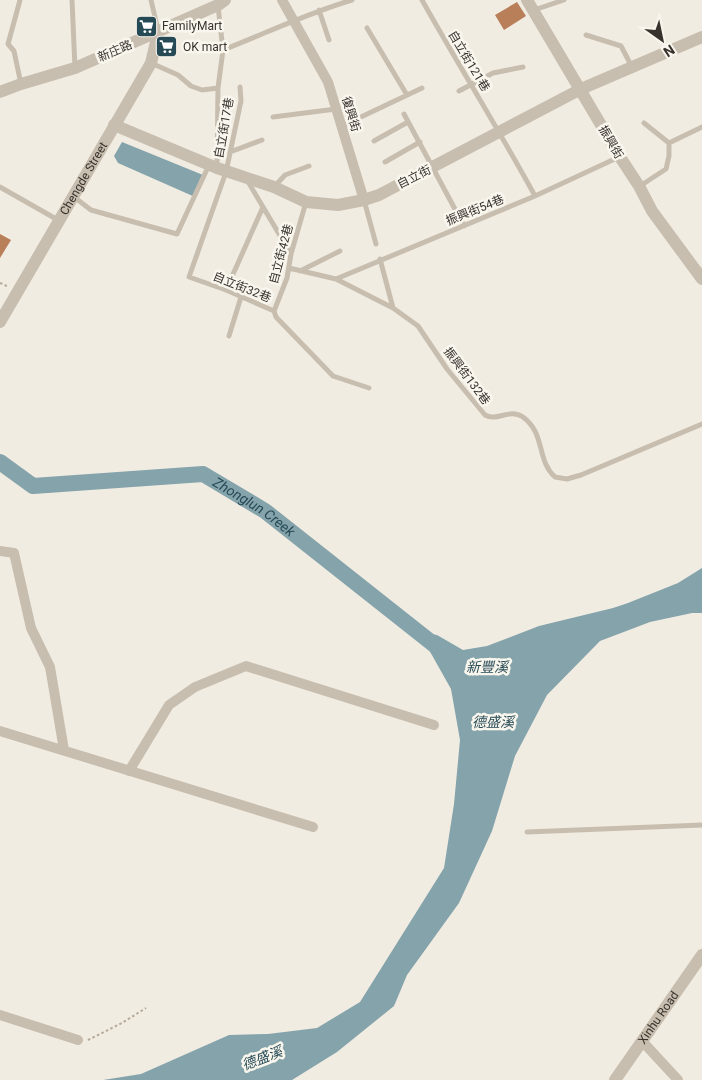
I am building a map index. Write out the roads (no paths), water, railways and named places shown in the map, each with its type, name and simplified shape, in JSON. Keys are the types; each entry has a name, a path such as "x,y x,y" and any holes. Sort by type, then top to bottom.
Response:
{"street":[{"name":"復興街","path":"282,0 328,82 364,200"},
{"name":"新庄路","path":"1,89 75,68 221,3"},
{"name":"振興街","path":"530,5 652,210 702,279"},
{"name":"Chengde Street","path":"0,322 151,63 158,32"},
{"name":"自立街","path":"114,125 218,168 274,187 306,202 338,204 364,200 379,195 581,89 702,36"},
{"path":"0,551 14,553 31,628 50,667 64,750"},
{"path":"130,771 169,705 195,687 246,666 434,724"},
{"path":"0,730 312,827"},
{"name":"Xinhu Road","path":"615,1080 702,955"},
{"path":"0,1015 78,1040"},
{"path":"642,1041 678,1080"}],"lane":[{"path":"20,0 8,44 14,51 21,84"},
{"path":"72,0 75,68"},
{"path":"151,0 158,32"},
{"path":"223,50 319,10 352,0"},
{"name":"自立街121巷","path":"422,0 500,132 535,196"},
{"path":"530,5 564,0"},
{"path":"73,196 91,210 177,234 218,168 218,88 223,50 221,3"},
{"path":"319,10 329,40"},
{"path":"367,28 407,95"},
{"path":"586,35 621,46 632,67"},
{"path":"151,63 178,75 191,86 202,90 218,88"},
{"path":"459,91 493,73 523,67"},
{"name":"自立街17巷","path":"218,168 230,152 241,102 240,87"},
{"path":"342,126 422,88"},
{"path":"273,117 336,108"},
{"path":"404,114 464,226"},
{"path":"374,141 408,122"},
{"path":"644,123 669,142"},
{"path":"669,142 702,127"},
{"path":"230,152 262,140"},
{"path":"385,162 420,142"},
{"path":"639,186 666,169 669,156 669,142"},
{"name":"振興街54巷","path":"336,279 535,196 620,157"},
{"path":"274,187 285,175 310,166"},
{"name":"自立街32巷","path":"218,168 189,277 226,290 274,311 276,317 333,376 369,388"},
{"path":"245,177 291,254"},
{"path":"0,187 59,220"},
{"name":"復興街","path":"364,200 376,244"},
{"name":"自立街42巷","path":"274,311 289,268 291,254 306,202"},
{"path":"226,290 263,208"},
{"path":"300,271 340,251"},
{"path":"380,260 393,308"},
{"path":"289,268 336,279 393,308"},
{"path":"229,336 242,297"},
{"name":"振興街132巷","path":"393,308 418,326 448,369 486,416 491,418 515,414 521,416 532,425 538,436 546,467 555,477 567,479 581,476 702,424"},
{"path":"527,832 702,825"}],"water":[{"path":"122,142 203,175 195,197 118,163 114,156"},
{"name":"德盛溪","path":"702,568 702,613 692,613 650,622 600,641 547,695 515,756 492,831 459,903 407,975 394,1006 337,1052 292,1080 103,1080 141,1074 229,1035 268,1034 317,1028 360,1002 444,868 454,804 460,740 451,689 419,632 437,635 463,650 487,646 539,626 628,603 678,583"}],"waterway":[{"name":"Zhonglun Creek","path":"0,462 33,486 203,474 265,511 437,647"}],"place":[{"name":"FamilyMart","path":"146,26"},
{"name":"OK mart","path":"167,47"}],"water label":[{"name":"新豐溪","path":"487,667"}]}
